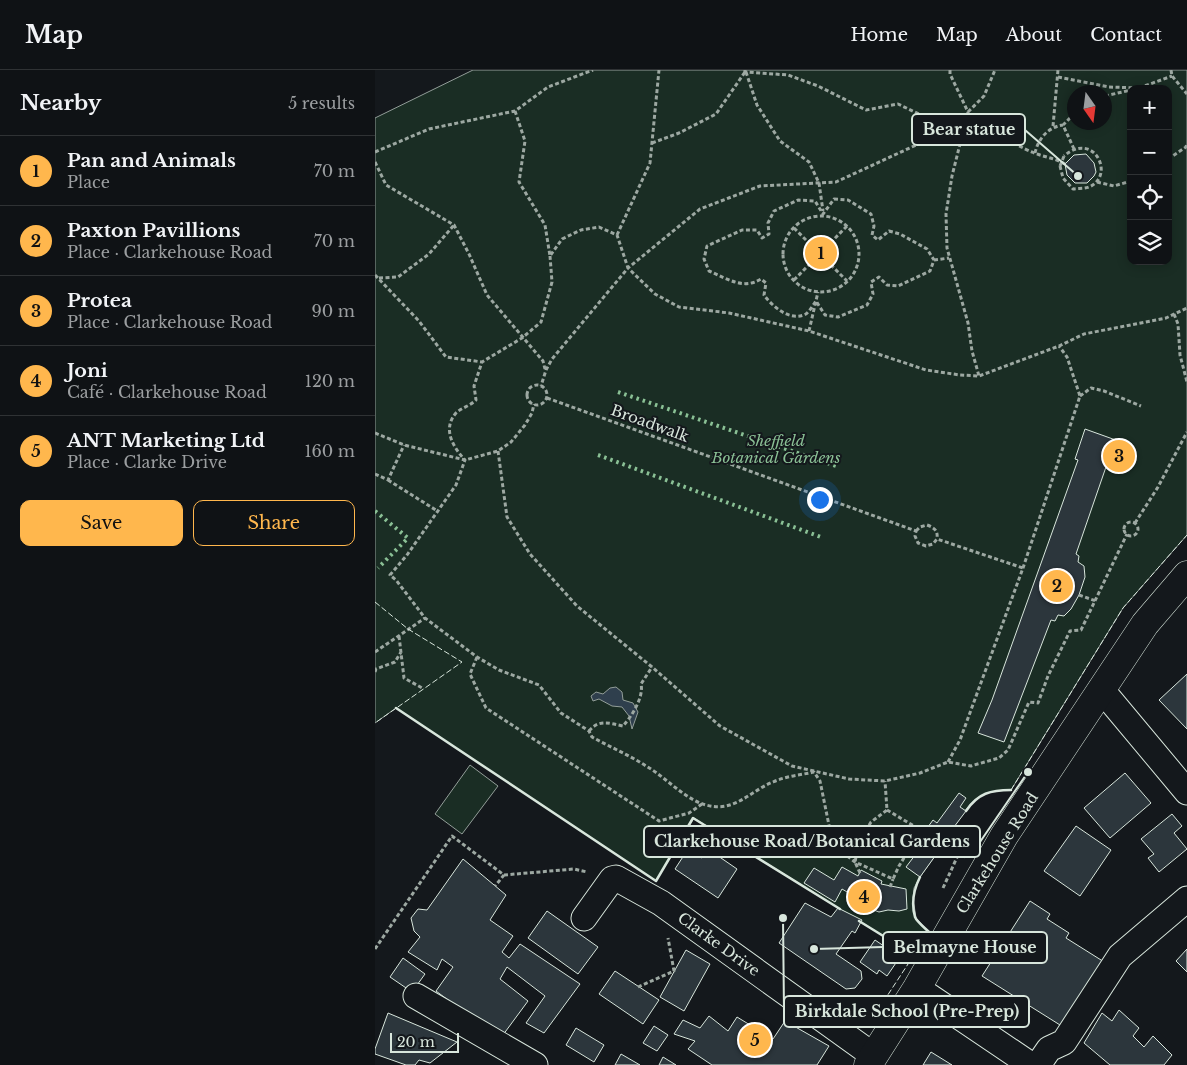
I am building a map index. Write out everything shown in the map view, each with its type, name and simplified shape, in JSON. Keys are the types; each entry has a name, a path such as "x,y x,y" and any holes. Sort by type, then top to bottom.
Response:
{"main road":[{"name":"Clarkehouse Road","path":"871,1061 917,988 999,844 1145,624 1187,575"}],"street":[{"path":"1101,689 1187,792"},
{"name":"Clarke Drive","path":"612,879 616,878 661,903 871,1061"},
{"path":"584,918 612,879"},
{"path":"1038,1065 1049,1050 1063,1042 1120,956 1187,899"},
{"path":"917,988 926,996 1031,1065"},
{"path":"416,996 535,1065"}],"path":[{"path":"375,152 429,129 515,111 548,87 593,70"},
{"path":"659,70 650,163 617,235 628,268 655,294 679,307 729,313 809,331 926,370 979,376 1059,346 1084,334 1166,318 1187,308"},
{"path":"950,70 950,74 968,112"},
{"path":"979,376 972,351 968,322 949,258 946,214 952,176 968,112 984,96 995,70"},
{"path":"1035,153 1037,142 1053,126 1058,70"},
{"path":"1171,70 1172,76 1187,94"},
{"path":"652,143 715,114 745,71"},
{"path":"745,71 788,75 818,86 865,110 898,104 921,115 940,134"},
{"path":"745,71 757,105 780,141 809,162 819,184 823,215"},
{"path":"1146,85 1172,76"},
{"path":"1058,77 1109,87 1127,88"},
{"path":"1112,94 1127,91"},
{"path":"377,276 419,321 446,357 482,362 523,338 541,322 552,282 550,256 545,225 519,182 525,141 515,111"},
{"path":"1053,126 1063,125 1067,121"},
{"path":"541,386 552,359 628,268 700,209 760,186 836,182 940,134 952,126 965,124 980,128 1035,153 1056,159 1065,164"},
{"path":"1063,125 1074,149"},
{"path":"1172,156 1186,147 1187,144"},
{"path":"1080,147 1092,151 1100,159 1101,172 1097,182 1087,188 1073,188 1063,178 1059,166 1064,156 1074,149 1080,147"},
{"path":"375,162 386,186 454,225 487,295 543,362 546,370"},
{"path":"1097,182 1114,186 1127,181"},
{"path":"823,215 834,199 848,200 871,214 874,226 872,235 878,240 889,230 927,249 934,260"},
{"path":"816,301 807,313 794,317 772,306 764,295 766,283 761,279 752,284 741,284 709,271 704,259 707,246 742,230 757,230 763,238 769,234 768,223 774,211 798,200 815,201 823,215"},
{"path":"823,215 840,221 847,226 858,246 859,258 856,270 840,287 818,292 809,290 794,280 787,271 784,260 784,248 787,237 802,221 823,215"},
{"path":"377,276 398,277 429,254 454,225"},
{"path":"794,280 847,226"},
{"path":"550,256 562,239 581,230 599,227 617,235"},
{"path":"794,228 847,281"},
{"path":"934,260 949,258"},
{"path":"816,301 825,315 838,317 867,305 873,294 871,282 879,276 887,285 898,286 930,270 934,260"},
{"path":"809,331 818,292"},
{"path":"1174,314 1178,324 1180,354 1187,382"},
{"path":"1059,346 1067,357 1080,396"},
{"path":"465,460 450,439 450,424 457,412 470,406 476,400 475,386 482,362"},
{"path":"535,385 541,386 545,388 547,398 539,405 534,404 529,402 527,392 530,387 535,385"},
{"path":"948,762 959,740 1023,568 1080,396 1091,388 1104,391 1141,406"},
{"name":"Broadwalk","path":"547,398 915,531"},
{"path":"375,433 405,445 465,460 498,451 511,442 525,425 532,413 534,404"},
{"path":"1135,523 1158,487 1187,432"},
{"path":"388,480 405,445"},
{"path":"498,451 507,517 530,554 577,606 720,726 792,766 849,779 885,781 920,773 948,762 971,766 999,758 1008,750 1029,702 1038,703 1048,676 1070,631 1081,630 1097,601 1127,534 1125,526 1128,523 1135,523"},
{"path":"465,460 456,485 439,512 390,575 425,618 477,657 499,670 539,685 561,713 589,731 592,737 647,767 702,804 726,806 741,800 771,782 814,772"},
{"path":"375,474 439,512"},
{"path":"1127,534 1131,535 1137,532 1138,528 1135,523"},
{"name":"Broadwalk","path":"927,524 934,528 937,539 933,544 926,546 918,543 915,531 927,524"},
{"name":"Broadwalk","path":"937,539 1023,568"},
{"path":"1079,595 1097,601"},
{"path":"375,652 425,618"},
{"path":"399,636 404,678 424,689"},
{"path":"375,672 376,669 395,662 401,651"},
{"path":"477,657 470,674 487,708 659,821 689,813 702,804"},
{"path":"589,731 594,725 602,722 623,726 628,720 642,690 641,684 652,668"},
{"path":"814,772 820,781 833,845 855,862 893,879"},
{"path":"885,781 887,810"},
{"path":"860,873 855,862 859,842 871,822 887,810"},
{"path":"887,810 923,831 899,866 889,887"},
{"path":"375,949 452,836 504,875 574,869 612,879"},
{"path":"947,846 963,856"},
{"path":"495,886 504,875"},
{"path":"639,987 674,972 661,903"}],"green space":[{"name":"Sheffield Botanical Gardens","path":"473,70 1187,70 1187,535 1123,608 1011,790 989,792 969,805 951,830 956,834 941,855 937,853 920,877 914,888 913,898 916,918 929,932 914,955 694,818 656,881 396,708 375,723 375,118"},
{"path":"470,765 498,786 462,834 435,814"}],"water":[{"path":"616,687 622,692 623,700 633,703 638,712 632,729 629,716 622,707 612,706 599,699 593,701 591,696 596,692 603,694 610,688"}],"building":[{"path":"1086,154 1094,163 1096,172 1087,183 1075,183 1067,175 1065,164 1074,155"},
{"path":"1085,429 1124,443 1115,466 1107,464 1076,554 1079,556 1078,562 1084,566 1085,577 1079,595 1071,609 1064,616 1058,615 1055,621 1051,620 1004,742 978,733 992,700 1078,460 1075,459"},
{"path":"1187,674 1187,729 1159,700"},
{"path":"1125,773 1151,803 1110,838 1084,808"},
{"path":"959,793 966,798 960,807 966,811 951,831 956,834 941,855 938,852 920,877 906,867 922,846 917,842 933,820 937,823"},
{"path":"1172,814 1182,826 1174,833 1187,849 1159,872 1148,858 1154,854 1141,839"},
{"path":"1076,826 1111,850 1080,896 1044,871"},
{"path":"688,849 702,858 708,849 737,869 718,898 675,869"},
{"path":"463,859 506,895 490,920 513,936 502,952 509,958 520,944 580,984 544,1033 526,1023 545,996 507,967 500,979 528,1001 500,1039 436,991 453,967 442,959 437,970 408,952 420,937 414,931 411,918 418,909 427,910"},
{"path":"842,867 858,876 861,870 882,881 881,884 906,889 907,909 879,912 868,908 866,913 850,902 854,896 842,889 835,902 804,883 814,868 834,880"},
{"path":"1030,901 1050,914 1047,919 1069,933 1066,938 1109,965 1068,1030 982,976"},
{"path":"805,903 831,917 838,908 862,920 855,933 852,931 836,954 861,971 862,979 855,988 846,989 779,943"},
{"path":"547,911 598,947 578,974 528,938"},
{"path":"875,940 900,957 887,976 879,970 877,974 860,962"},
{"path":"1187,949 1187,972 1176,961"},
{"path":"686,950 710,964 684,1011 660,997"},
{"path":"403,958 425,974 412,992 390,977"},
{"path":"615,971 659,1000 643,1024 599,994"},
{"path":"1119,1010 1139,1028 1133,1036 1144,1047 1153,1036 1172,1055 1164,1065 1110,1065 1084,1043 1102,1013 1112,1021"},
{"path":"388,1013 457,1042 430,1063 419,1060 415,1065 406,1065 375,1054 375,1049"},
{"path":"709,1016 728,1031 737,1017 773,1039 785,1021 829,1046 817,1065 712,1065 688,1049 695,1041 674,1034 683,1020 700,1028"},
{"path":"654,1026 668,1035 657,1051 643,1043"},
{"path":"576,1028 604,1045 594,1062 566,1045"},
{"path":"931,1052 952,1065 923,1065"},
{"path":"621,1054 640,1065 615,1065"},
{"path":"663,1057 676,1065 659,1065"}],"hedge":[{"path":"618,392 836,466"},
{"path":"598,455 821,537"},
{"path":"375,511 408,538 378,568"}],"fence":[{"path":"1011,790 1123,608 1187,535"},
{"path":"375,602 408,629 462,662 375,723"},
{"path":"874,1016 929,932"}],"wall":[{"path":"396,708 656,881 693,818 840,909"},
{"path":"966,811 980,796 991,792 1011,790"},
{"path":"920,877 916,886 913,907 917,921 929,932"},
{"path":"859,921 914,955"}],"place":[{"name":"Bear statue","path":"1078,176"},
{"name":"Pan and Animals","path":"821,253"},
{"name":"Protea","path":"1119,456"},
{"name":"Paxton Pavillions","path":"1057,586"},
{"name":"Clarkehouse Road/Botanical Gardens","path":"1028,772"},
{"name":"Joni","path":"864,897"},
{"name":"Birkdale School (Pre-Prep)","path":"783,918"},
{"name":"Belmayne House","path":"814,949"},
{"name":"ANT Marketing Ltd","path":"755,1040"}]}
